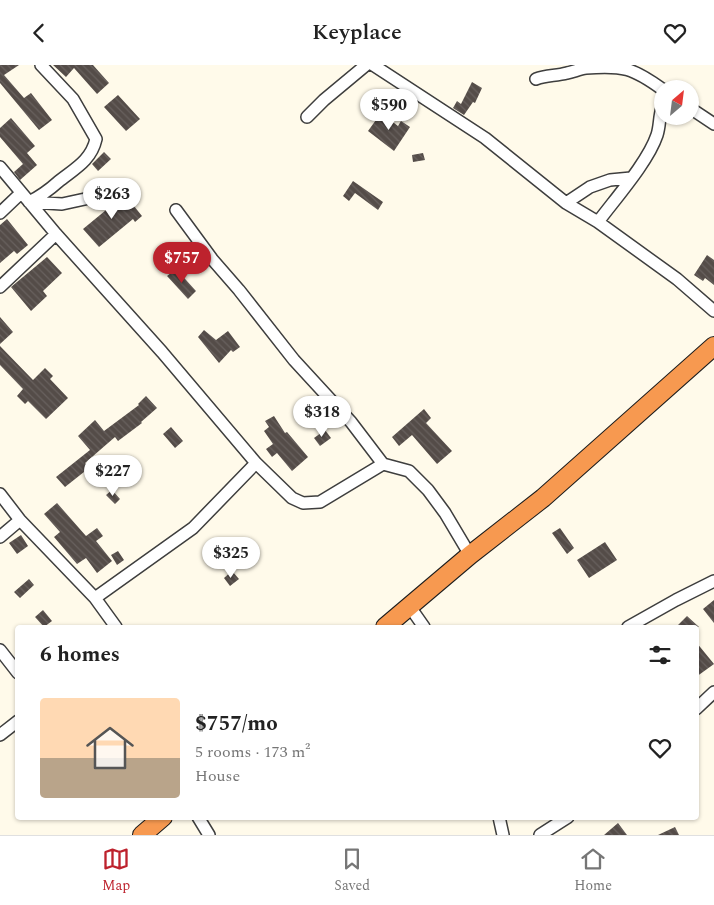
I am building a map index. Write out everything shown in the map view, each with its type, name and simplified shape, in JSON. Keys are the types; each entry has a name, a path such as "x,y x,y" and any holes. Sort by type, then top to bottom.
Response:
{"highway":[{"path":"388,625 470,555 542,498 714,346"},
{"path":"142,835 157,820"}],"street":[{"path":"0,213 25,198 45,195 84,162 94,149 96,139 73,99 41,65"},
{"path":"307,117 324,100 366,65"},
{"path":"373,65 479,134 566,203 598,222 678,279 714,311"},
{"path":"536,79 584,68 619,66 629,67 654,84"},
{"path":"699,114 714,124"},
{"path":"598,222 651,148 658,133 658,125"},
{"path":"0,167 56,234 162,351 256,463 292,498 304,503 320,502 383,464"},
{"path":"566,203 590,187 610,181 631,178"},
{"path":"25,198 62,204 85,199 110,187 130,189"},
{"path":"176,210 212,259 239,289 294,360 351,422 383,464 409,471 428,490 445,513 470,555"},
{"path":"0,287 56,234"},
{"path":"95,598 193,528 256,463"},
{"path":"0,495 20,520 95,598 115,625"},
{"path":"0,537 20,520"},
{"path":"631,625 676,599 714,581"},
{"path":"410,607 423,625"},
{"path":"0,650 15,669"},
{"path":"699,706 714,692"},
{"path":"0,735 15,723"},
{"path":"200,820 208,835"},
{"path":"500,820 503,835"},
{"path":"540,835 563,820"}],"building":[{"path":"0,65 19,65 4,75 24,98 31,93 52,120 39,130 0,83"},
{"path":"53,65 93,65 109,83 97,94 74,68 66,77"},
{"path":"472,82 482,88 475,103 473,102 464,115 453,108 457,101 461,104"},
{"path":"118,95 140,119 126,131 104,107"},
{"path":"381,113 398,126 401,121 410,127 394,151 368,131"},
{"path":"11,118 35,146 27,153 37,165 20,180 14,172 23,164 0,137 0,128"},
{"path":"104,152 111,159 98,171 92,164"},
{"path":"423,153 425,160 413,162 412,155"},
{"path":"353,181 383,202 378,210 355,193 349,201 343,196"},
{"path":"117,195 126,196 142,216 135,222 133,219 99,247 83,229 117,201"},
{"path":"7,219 28,245 17,254 14,251 0,263 0,225"},
{"path":"707,255 714,260 714,285 705,278 703,281 694,275"},
{"path":"47,257 62,273 43,291 47,296 31,311 11,287"},
{"path":"176,269 196,291 188,299 167,276"},
{"path":"0,317 13,332 0,344"},
{"path":"204,330 216,340 228,331 240,347 233,352 231,350 219,363 198,337"},
{"path":"0,346 33,380 45,368 53,376 50,379 68,398 46,419 28,401 25,404 17,396 23,389 0,365"},
{"path":"146,396 157,408 142,423 118,441 115,437 85,463 89,468 65,487 56,477 90,450 78,436 95,420 104,431 139,405"},
{"path":"424,409 431,418 426,423 452,451 437,464 412,435 399,446 392,437"},
{"path":"274,416 285,433 287,432 308,457 292,471 277,453 272,457 266,449 273,444 264,431 269,427 265,421"},
{"path":"171,427 183,441 175,448 163,434"},
{"path":"325,430 331,438 320,446 314,438"},
{"path":"112,490 120,499 115,504 106,495"},
{"path":"57,503 86,536 97,528 103,536 96,541 112,561 97,573 86,558 77,564 54,537 60,532 44,514"},
{"path":"560,528 574,548 567,554 552,533"},
{"path":"21,535 28,546 17,554 9,543"},
{"path":"605,542 617,560 589,578 577,560"},
{"path":"118,551 124,560 117,565 111,555"},
{"path":"232,571 239,579 230,586 224,578"},
{"path":"29,579 34,585 20,598 14,592"},
{"path":"714,600 714,623 703,609"},
{"path":"43,610 52,621 47,625 42,625 35,617"},
{"path":"687,616 697,625 678,625"},
{"path":"699,646 714,664 699,675"},
{"path":"618,823 627,835 604,835"},
{"path":"675,827 679,835 658,835"}]}
